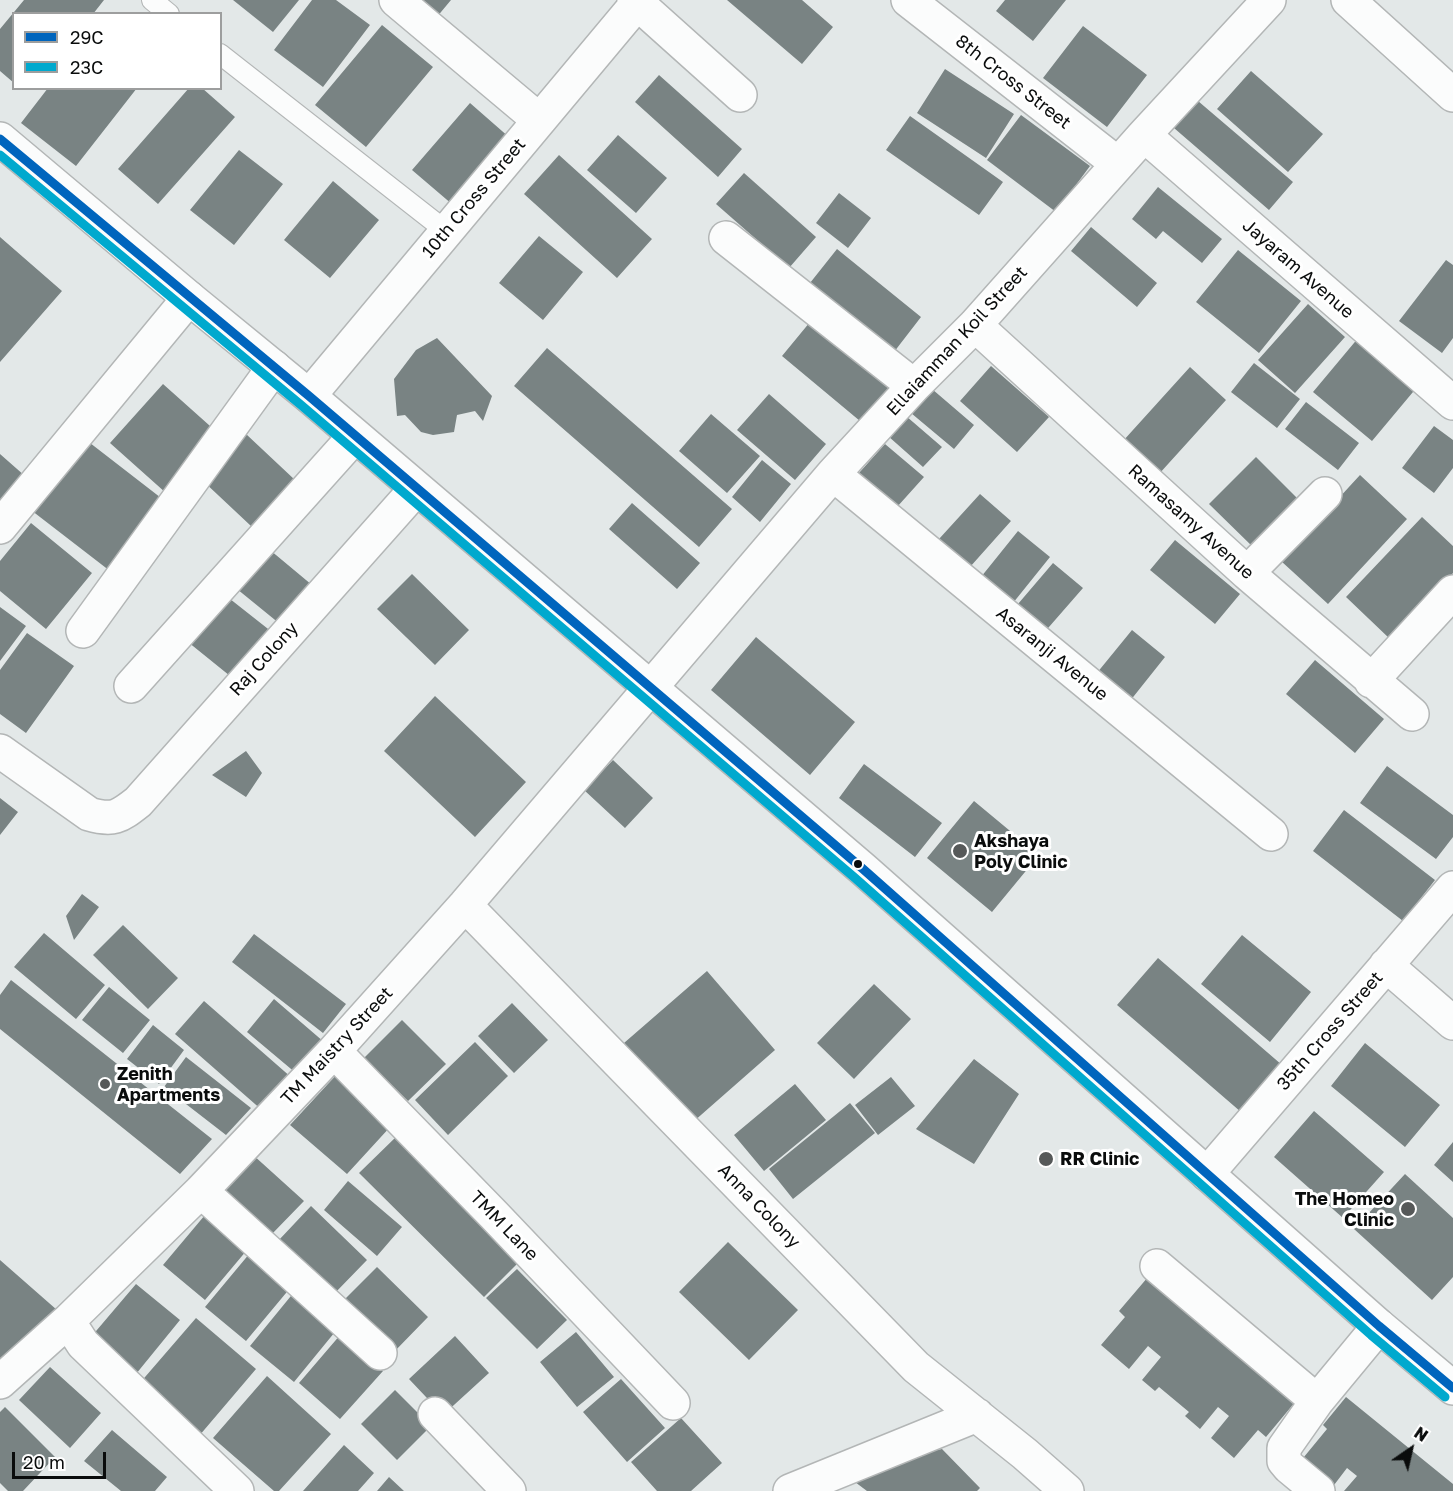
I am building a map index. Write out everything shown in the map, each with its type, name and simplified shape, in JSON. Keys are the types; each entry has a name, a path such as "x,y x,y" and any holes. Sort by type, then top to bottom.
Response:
{"street":[{"path":"396,0 539,120"},
{"name":"8th Cross Street","path":"908,0 1118,164"},
{"name":"Ellaiamman Koil Street","path":"650,687 833,474 914,386 975,325 1144,135 1269,0"},
{"path":"1348,0 1453,95"},
{"path":"637,1 740,95"},
{"name":"10th Cross Street","path":"309,396 637,1"},
{"name":"Jayaram Avenue","path":"1144,135 1453,403"},
{"path":"0,139 309,396 863,869 1379,1326 1453,1388"},
{"path":"726,238 914,386"},
{"path":"0,527 189,298"},
{"name":"Ramasamy Avenue","path":"975,325 1247,573 1412,714"},
{"path":"83,631 274,367"},
{"path":"131,686 354,436"},
{"name":"Asaranji Avenue","path":"833,474 1271,834"},
{"name":"Raj Colony","path":"0,751 89,814 106,819 122,815 138,802 416,489"},
{"path":"1247,573 1325,494"},
{"path":"1371,681 1453,592"},
{"name":"TM Maistry Street","path":"0,1382 68,1321 201,1191 334,1051 465,905 650,687"},
{"name":"35th Cross Street","path":"1207,1174 1453,888"},
{"name":"Anna Colony","path":"465,905 916,1367 1025,1454 1067,1491"},
{"path":"1386,965 1453,1023"},
{"name":"TMM Lane","path":"334,1051 673,1403"},
{"path":"201,1191 380,1353"},
{"path":"1157,1266 1317,1401"},
{"path":"68,1321 83,1344 237,1491"},
{"path":"1318,1491 1284,1461 1283,1454 1287,1442 1317,1401 1379,1326"},
{"path":"435,1414 510,1491"},
{"path":"790,1491 977,1415"}],"lane":[{"path":"152,0 167,12"},
{"path":"222,56 446,231"}],"building":[{"path":"24,0 104,0 95,12 14,12"},
{"path":"233,0 299,0 273,32"},
{"path":"312,0 336,0 370,25 323,87 274,50"},
{"path":"414,0 451,0 436,18"},
{"path":"727,0 802,0 833,27 802,64"},
{"path":"1005,0 1066,0 1033,41 996,11"},
{"path":"12,14 12,81 0,71 0,29"},
{"path":"382,25 433,67 366,147 315,105"},
{"path":"1083,26 1147,75 1107,127 1043,78"},
{"path":"945,69 1014,114 986,158 917,113"},
{"path":"1251,71 1323,134 1288,172 1217,109"},
{"path":"659,75 742,149 718,177 635,102"},
{"path":"46,90 135,90 76,166 21,123"},
{"path":"187,90 204,90 235,117 158,204 118,169"},
{"path":"1198,101 1293,182 1269,210 1174,128"},
{"path":"470,103 510,138 453,205 412,170"},
{"path":"1021,115 1090,166 1056,212 987,160"},
{"path":"910,116 1003,182 979,215 886,150"},
{"path":"618,135 667,178 636,213 587,170"},
{"path":"239,150 283,184 234,245 190,210"},
{"path":"559,155 652,239 617,278 524,194"},
{"path":"744,173 816,237 789,268 716,204"},
{"path":"333,181 379,220 330,278 284,240"},
{"path":"1158,187 1222,239 1202,263 1163,231 1156,239 1132,219"},
{"path":"839,193 871,218 848,248 816,223"},
{"path":"1091,227 1157,283 1137,307 1071,251"},
{"path":"539,236 583,272 543,320 499,283"},
{"path":"0,237 62,291 0,362"},
{"path":"837,249 921,317 894,352 810,283"},
{"path":"1238,250 1301,301 1259,353 1196,302"},
{"path":"1446,260 1453,265 1453,338 1442,353 1399,321"},
{"path":"1308,304 1345,337 1295,393 1258,360"},
{"path":"810,322 889,388 860,421 782,356"},
{"path":"1359,337 1418,386 1372,441 1313,392"},
{"path":"437,338 492,396 483,421 475,411 457,415 454,432 433,435 421,432 405,415 397,416 394,379 416,350"},
{"path":"547,348 732,509 699,547 514,386"},
{"path":"1254,363 1300,399 1277,428 1231,392"},
{"path":"991,366 1049,417 1017,452 960,401"},
{"path":"1190,367 1226,400 1159,474 1123,441"},
{"path":"163,384 219,434 166,493 110,443"},
{"path":"932,389 974,425 954,449 911,413"},
{"path":"769,394 826,444 795,480 737,430"},
{"path":"1306,402 1359,443 1338,470 1285,429"},
{"path":"711,414 760,456 727,493 679,451"},
{"path":"906,416 942,447 923,467 888,436"},
{"path":"1434,426 1453,440 1453,468 1434,493 1402,468"},
{"path":"246,434 295,480 251,526 202,480"},
{"path":"81,436 165,501 110,571 27,507"},
{"path":"885,444 924,477 897,507 859,473"},
{"path":"0,454 25,476 0,504"},
{"path":"1256,457 1301,502 1255,549 1209,504"},
{"path":"762,460 791,484 760,522 732,497"},
{"path":"1360,475 1407,519 1328,604 1281,561"},
{"path":"980,494 1011,521 970,567 939,539"},
{"path":"632,503 700,563 677,589 609,529"},
{"path":"1422,517 1453,546 1453,573 1390,639 1346,597"},
{"path":"31,523 92,573 46,629 0,591 0,561"},
{"path":"1018,531 1050,557 1013,603 981,577"},
{"path":"1175,540 1240,594 1215,624 1150,570"},
{"path":"270,550 312,585 280,624 237,589"},
{"path":"1053,563 1083,588 1042,635 1012,611"},
{"path":"412,574 469,630 435,665 377,609"},
{"path":"225,595 277,636 240,684 188,642"},
{"path":"0,607 26,626 0,661"},
{"path":"1132,630 1165,657 1126,706 1092,679"},
{"path":"27,633 74,666 26,733 0,714 0,670"},
{"path":"756,637 855,722 810,775 711,690"},
{"path":"1315,660 1384,719 1355,753 1286,694"},
{"path":"435,696 526,782 475,837 384,751"},
{"path":"246,751 262,773 246,797 212,775"},
{"path":"613,760 653,798 625,828 584,790"},
{"path":"864,764 942,823 915,857 839,798"},
{"path":"1387,766 1453,815 1453,837 1436,859 1360,803"},
{"path":"0,798 18,812 0,835"},
{"path":"974,801 1039,855 992,912 927,858"},
{"path":"1344,810 1435,880 1403,921 1313,851"},
{"path":"82,894 99,907 74,940 66,916"},
{"path":"123,925 178,978 148,1009 93,955"},
{"path":"44,933 105,985 76,1019 14,967"},
{"path":"254,934 346,1004 323,1033 232,962"},
{"path":"1242,935 1311,992 1270,1042 1201,984"},
{"path":"1158,958 1282,1065 1241,1112 1117,1005"},
{"path":"707,971 775,1050 693,1122 624,1043"},
{"name":"Zenith Apartments","path":"11,980 212,1139 180,1174 0,1029 0,995"},
{"path":"874,984 911,1019 854,1079 817,1043"},
{"path":"109,987 150,1020 123,1053 82,1020"},
{"path":"274,999 324,1042 297,1074 247,1032"},
{"path":"204,1001 292,1078 263,1111 175,1034"},
{"path":"512,1003 548,1040 514,1073 478,1036"},
{"path":"402,1020 446,1064 408,1101 364,1058"},
{"path":"153,1025 184,1050 159,1084 127,1059"},
{"path":"475,1042 508,1076 448,1135 415,1100"},
{"path":"1365,1043 1440,1105 1405,1147 1331,1086"},
{"path":"186,1057 251,1108 226,1135 164,1087"},
{"path":"974,1059 1019,1094 974,1164 916,1129"},
{"path":"339,1072 391,1126 347,1174 290,1125"},
{"path":"891,1077 915,1106 878,1135 855,1105"},
{"path":"795,1084 826,1120 764,1171 734,1135"},
{"path":"850,1103 875,1133 793,1199 769,1169"},
{"path":"1314,1111 1384,1172 1343,1218 1274,1157"},
{"path":"398,1135 522,1259 484,1297 359,1173"},
{"path":"1453,1142 1453,1182 1434,1165"},
{"path":"252,1154 304,1201 271,1235 220,1188"},
{"path":"1405,1174 1453,1218 1453,1277 1432,1300 1354,1229"},
{"path":"348,1181 402,1227 377,1256 324,1210"},
{"path":"311,1206 367,1260 334,1294 278,1241"},
{"path":"205,1215 247,1250 205,1300 163,1265"},
{"path":"728,1242 798,1310 749,1360 679,1292"},
{"path":"250,1253 291,1287 246,1341 205,1307"},
{"path":"0,1260 57,1310 0,1369"},
{"path":"377,1267 428,1317 392,1354 341,1303"},
{"path":"517,1269 567,1320 537,1349 486,1298"},
{"path":"1148,1277 1296,1401 1266,1437 1258,1430 1234,1458 1211,1438 1229,1416 1218,1407 1200,1429 1185,1416 1189,1412 1159,1387 1155,1391 1142,1380 1161,1357 1148,1346 1129,1369 1101,1345 1125,1317 1119,1311"},
{"path":"136,1284 180,1320 136,1374 91,1337"},
{"path":"295,1291 339,1327 294,1382 250,1346"},
{"path":"196,1318 256,1369 199,1436 139,1384"},
{"path":"576,1332 614,1377 577,1407 540,1362"},
{"path":"341,1334 383,1371 340,1419 299,1383"},
{"path":"455,1336 489,1373 443,1415 409,1379"},
{"path":"50,1367 101,1413 70,1448 19,1400"},
{"path":"267,1376 331,1434 279,1491 274,1491 213,1438"},
{"path":"621,1379 665,1428 627,1462 583,1412"},
{"path":"395,1390 431,1426 397,1460 361,1424"},
{"path":"1346,1397 1453,1484 1453,1491 1344,1491 1357,1476 1347,1468 1331,1489 1299,1463 1327,1429 1323,1425"},
{"path":"5,1407 55,1457 23,1491 8,1491 0,1483 0,1412"},
{"path":"681,1418 722,1463 691,1491 657,1491 631,1462"},
{"path":"112,1430 167,1477 155,1491 121,1491 84,1461"},
{"path":"344,1445 374,1473 358,1491 303,1491"},
{"path":"942,1449 980,1488 977,1491 867,1491 855,1482 910,1455"},
{"path":"389,1477 404,1491 377,1491"}],"transit line":[{"name":"29C","path":"0,139 309,396 863,869 1379,1326 1453,1388"},
{"name":"23C","path":"0,155 301,405 855,878 1371,1335 1445,1397"}],"place":[{"name":"Akshaya Poly Clinic","path":"960,851"},
{"name":"Zenith Apartments","path":"105,1084"},
{"name":"RR Clinic","path":"1046,1159"},
{"name":"The Homeo Clinic","path":"1408,1209"}]}
